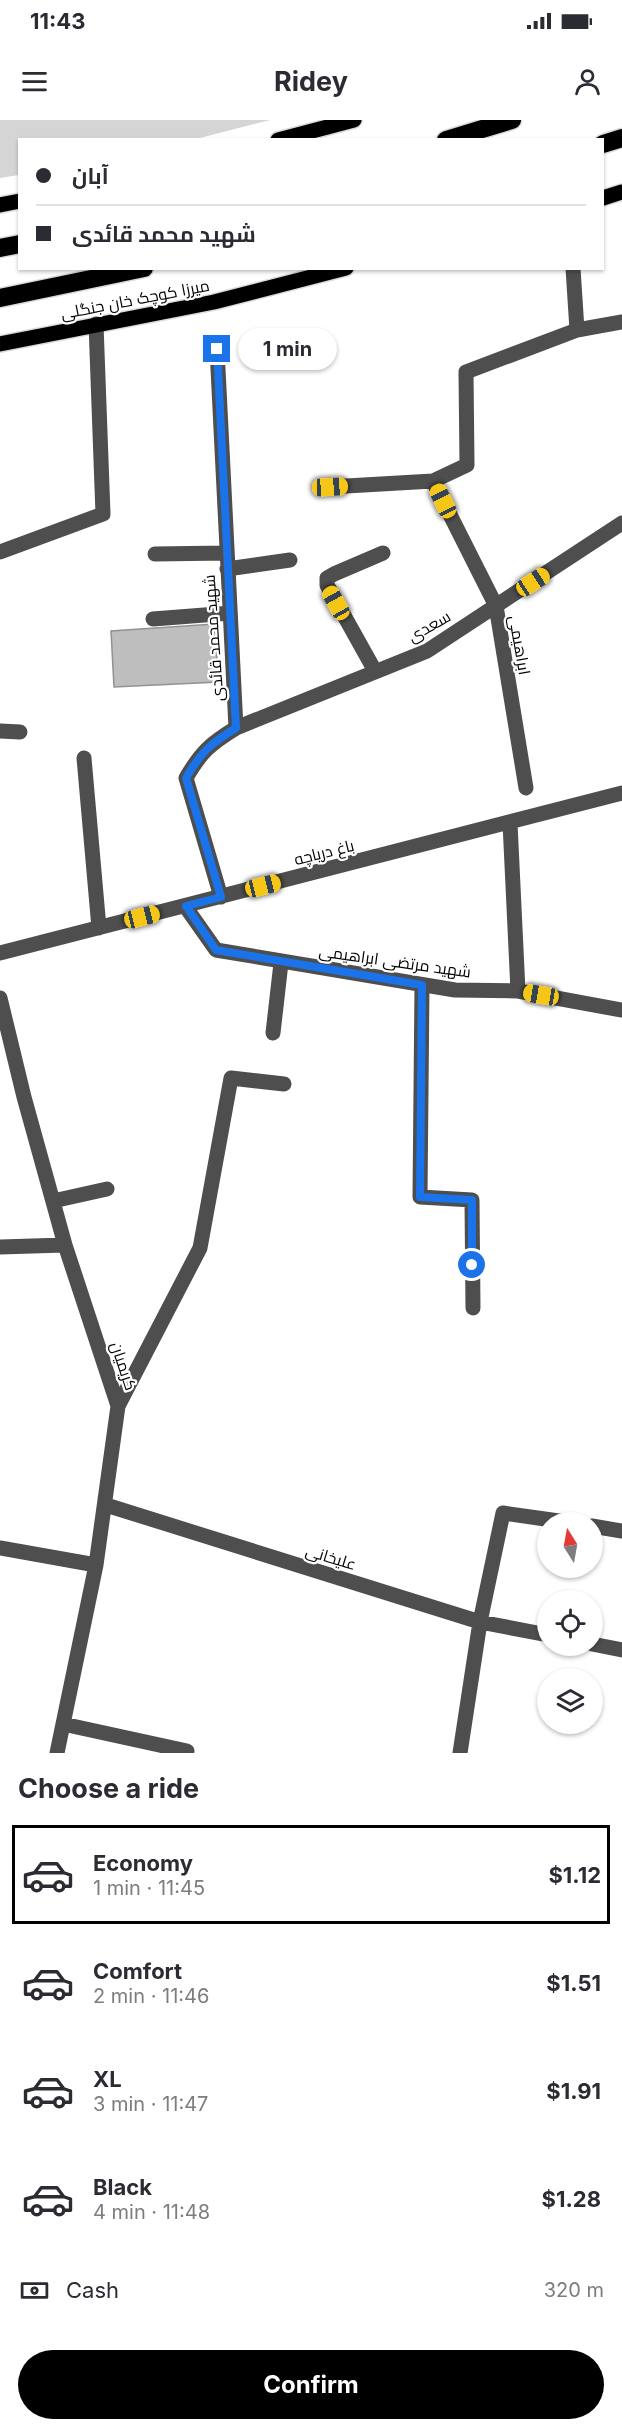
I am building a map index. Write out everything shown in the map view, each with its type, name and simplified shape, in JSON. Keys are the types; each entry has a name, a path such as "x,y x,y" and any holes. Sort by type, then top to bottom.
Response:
{"highway":[{"path":"453,138 512,120"},
{"path":"604,144 622,138"},
{"path":"0,248 18,244"},
{"path":"0,298 134,270"}],"main road":[{"path":"286,138 354,120"},
{"path":"604,198 622,192"},
{"path":"0,205 18,201"},
{"name":"میرزا کوچک خان جنگلی","path":"0,344 214,302 338,270"}],"street":[{"path":"573,270 578,330"},
{"path":"330,487 433,481 467,465 466,372 578,330 622,322"},
{"path":"0,552 103,514 96,324"},
{"name":"شهید محمد قائدی","path":"217,349 236,728"},
{"name":"ابراهیمی","path":"433,481 496,606 526,788"},
{"name":"سعدی","path":"236,728 427,651 622,523"},
{"path":"155,554 226,553"},
{"path":"375,671 327,585 327,578 383,553"},
{"path":"227,569 290,560"},
{"path":"153,619 230,613"},
{"path":"221,897 186,778 199,755 236,728"},
{"path":"0,731 20,732"},
{"path":"84,758 99,928"},
{"name":"باغ دریاچه","path":"0,953 622,793"},
{"path":"510,823 518,991"},
{"name":"شهید مرتضی ابراهیمی","path":"186,906 216,950 281,963 455,990 518,991 622,1010"},
{"path":"273,1033 281,963"},
{"path":"422,985 420,1197 472,1200 473,1308"},
{"name":"کریمیان","path":"0,998 65,1245 118,1406 96,1565 57,1753"},
{"path":"118,1406 200,1248 231,1078 284,1084"},
{"path":"53,1201 107,1189"},
{"path":"0,1247 65,1245"},
{"name":"علیخانی","path":"106,1505 480,1622 537,1633"},
{"path":"460,1753 480,1622 503,1514 537,1518"},
{"path":"603,1528 622,1531"},
{"path":"0,1548 96,1565"},
{"path":"603,1646 622,1650"},
{"path":"63,1724 187,1751"}],"shaded area":[{"path":"0,120 270,120 200,138 18,138 18,175 0,178"}],"building":[{"path":"214,624 219,682 114,687 111,631"}],"route":[{"path":"217,349 226,553 237,714 236,728 212,743 199,755 186,778 188,792 221,897 186,906 216,950 281,963 422,985 420,1197 472,1200 472,1265"}]}
